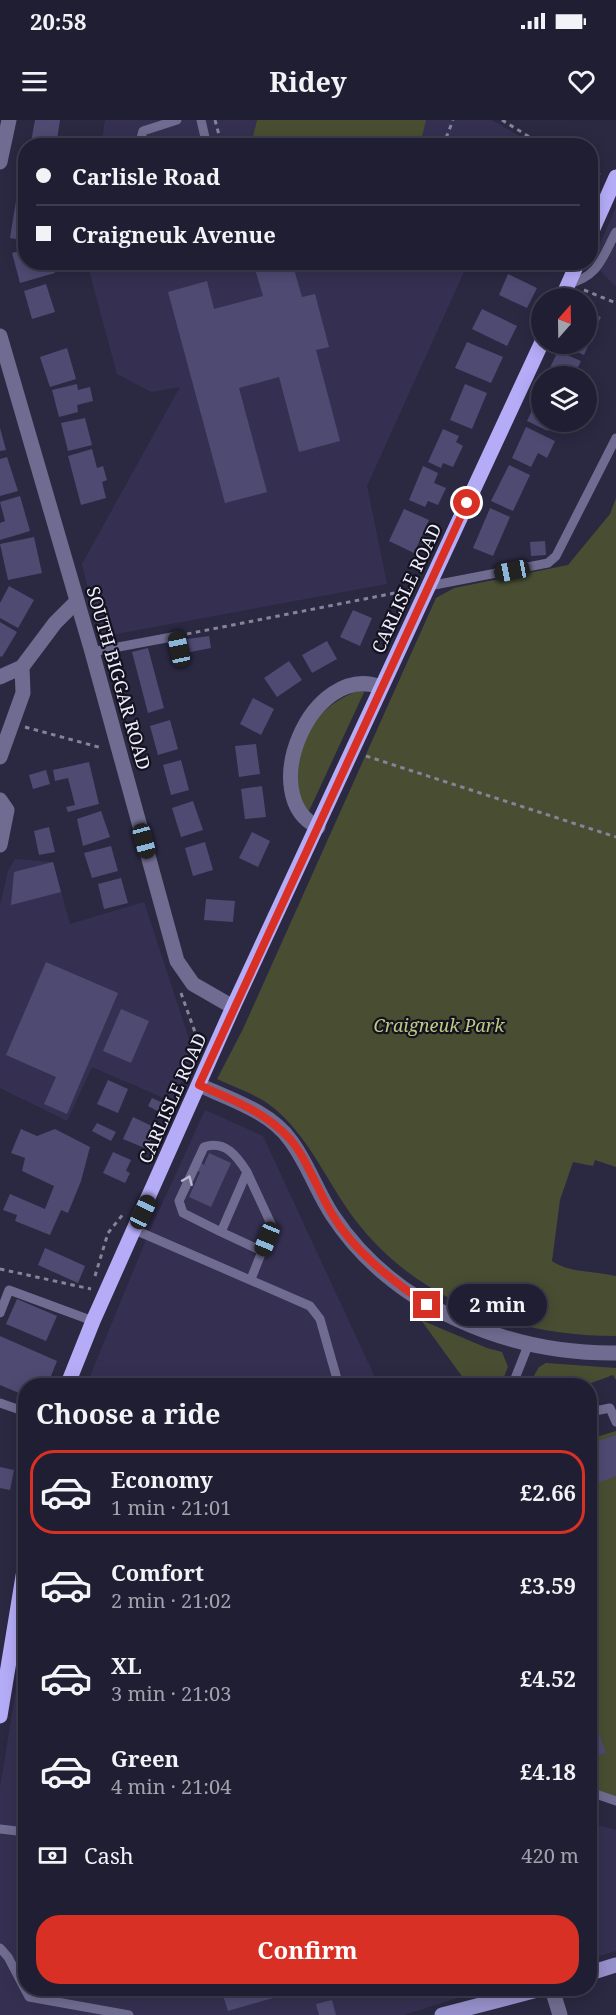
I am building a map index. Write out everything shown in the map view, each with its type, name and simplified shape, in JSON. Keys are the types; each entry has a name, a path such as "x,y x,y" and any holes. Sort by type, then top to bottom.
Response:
{"main road":[{"path":"598,217 616,177"},
{"path":"566,288 574,270"},
{"name":"CARLISLE ROAD","path":"70,1378 93,1321 217,1042 536,354"},
{"path":"0,1716 18,1607"},
{"path":"597,1972 615,1968"},
{"path":"445,2015 516,1996"}],"street":[{"path":"0,162 9,120"},
{"name":"SOUTH BIGGAR ROAD","path":"1,344 92,652 177,961 193,984 233,1007"},
{"path":"0,677 22,668 55,623 77,601"},
{"path":"0,758 23,693 22,668"},
{"path":"318,827 302,816 292,792 293,759 299,736 310,718 339,689 359,682 381,687"},
{"path":"0,800 7,810 0,845"},
{"path":"199,1085 262,1114 290,1139 333,1216 361,1251 392,1280 437,1310 500,1336 529,1343 616,1353"},
{"path":"554,1996 560,2015"}],"lane":[{"path":"141,138 143,131 155,124 177,120"},
{"path":"201,120 205,138"},
{"path":"598,266 616,232"},
{"path":"570,288 588,278 596,270"},
{"path":"429,586 548,563 556,556 616,438"},
{"path":"92,652 177,636 179,649"},
{"path":"251,1279 272,1227 247,1172 237,1157 230,1150 219,1146 204,1147 179,1201 183,1213 262,1251"},
{"path":"221,1232 247,1172"},
{"path":"135,1230 310,1306 320,1318 337,1378"},
{"path":"0,1313 9,1290 93,1321"},
{"path":"515,1378 529,1343"},
{"path":"0,1402 18,1409"},
{"path":"597,1411 610,1408 616,1422"},
{"path":"597,1794 616,1801"},
{"path":"0,1829 18,1830"},
{"path":"0,1948 8,1957 18,1976"},
{"path":"28,1996 129,2015"}],"path":[{"path":"215,120 220,138"},
{"path":"446,138 453,120"},
{"path":"502,120 531,138"},
{"path":"597,299 616,303"},
{"path":"177,636 429,586"},
{"path":"12,722 120,753"},
{"path":"352,751 616,837"},
{"path":"181,992 200,1048 204,1039 217,1042"},
{"path":"0,1269 91,1289 108,1233 128,1207"}],"shaded area":[{"path":"105,120 492,120 523,138 102,138"},
{"path":"616,207 616,287 598,268 598,248"},
{"path":"89,270 465,270 367,486 387,584 100,637 82,564 180,387 151,392 117,374"},
{"path":"15,859 53,862 70,924 144,902 194,1054 173,1102 92,1067 67,1121 0,1088 0,905 8,871"},
{"path":"205,1110 263,1136 375,1378 89,1378 150,1230"},
{"path":"18,1677 18,1996 464,1996 404,2015 0,2015 0,1788"},
{"path":"597,1825 616,1830 616,1951 597,1957"}],"green space":[{"path":"257,120 426,120 422,138 253,138"},
{"name":"Craigneuk Park","path":"616,498 616,1167 595,1160 593,1166 573,1162 560,1200 552,1261 574,1270 616,1276 616,1336 542,1329 506,1321 472,1309 440,1293 409,1273 381,1249 356,1221 307,1145 284,1117 258,1097 217,1079 243,1029 436,598 454,588 568,565 610,514"},
{"path":"366,688 309,811 301,800 298,777 299,760 308,732 316,720 337,701"},
{"path":"421,1320 502,1352 508,1367 503,1378 463,1378"},
{"path":"546,1363 616,1368 616,1380 613,1375 597,1381 597,1378 533,1378 539,1367"},
{"path":"616,1431 616,1797 597,1790 597,1437"}],"building":[{"path":"35,120 60,120 57,138 32,138"},
{"path":"16,201 18,201 18,240 10,238"},
{"path":"18,251 18,270 54,270 55,273 20,283 12,253"},
{"path":"255,270 294,270 302,297 315,294 329,347 316,350 340,441 299,452 279,377 239,388 267,492 225,503 168,292 207,281 214,309 263,296"},
{"path":"508,274 537,288 531,288 531,300 527,308 499,295"},
{"path":"46,284 55,312 32,319 24,291"},
{"path":"482,309 517,326 507,346 472,329"},
{"path":"467,342 503,357 491,383 455,368"},
{"path":"67,348 76,379 50,387 40,357"},
{"path":"557,354 565,354 581,361 579,366 551,366"},
{"path":"77,384 78,390 90,387 93,401 77,405 78,412 59,417 52,390"},
{"path":"465,384 487,393 472,429 450,420"},
{"path":"85,418 92,445 68,451 61,423"},
{"path":"526,427 531,429 531,432 536,432 555,441 547,458 538,453 531,467 512,458"},
{"path":"0,428 6,450 0,451"},
{"path":"443,429 459,436 456,442 463,446 453,467 443,463 441,468 428,462"},
{"path":"92,449 97,468 103,466 107,480 102,482 106,498 81,505 68,456"},
{"path":"7,457 18,491 0,496 0,459"},
{"path":"509,465 530,475 513,511 491,501"},
{"path":"423,466 438,473 434,483 446,488 438,505 428,501 425,507 409,500"},
{"path":"20,496 30,531 0,540 0,523 5,521 0,502"},
{"path":"490,508 510,517 493,556 473,548"},
{"path":"404,509 429,520 414,553 389,541"},
{"path":"34,537 42,573 8,580 0,544"},
{"path":"545,541 546,555 531,556 530,542"},
{"path":"9,586 34,600 18,628 0,618 0,603"},
{"path":"353,610 372,618 360,646 340,637"},
{"path":"0,622 17,632 2,657 0,656"},
{"path":"209,636 211,648 190,652 187,639"},
{"path":"327,641 337,659 312,673 302,655"},
{"path":"148,648 164,708 148,713 132,652"},
{"path":"289,661 302,680 277,697 264,678"},
{"path":"253,698 274,709 261,735 240,724"},
{"path":"170,720 178,749 158,755 150,726"},
{"path":"256,744 260,774 239,777 235,746"},
{"path":"181,760 189,790 171,795 163,765"},
{"path":"89,762 99,804 68,812 66,807 75,805 68,778 55,781 53,770"},
{"path":"46,770 50,784 33,789 29,775"},
{"path":"262,786 266,817 245,819 241,789"},
{"path":"193,801 203,830 181,837 172,808"},
{"path":"101,811 110,837 83,846 77,819"},
{"path":"49,827 55,852 39,855 34,831"},
{"path":"252,832 270,841 258,867 239,858"},
{"path":"205,842 213,870 193,876 185,848"},
{"path":"111,846 118,871 92,878 84,853"},
{"path":"53,862 61,892 11,905 14,872"},
{"path":"121,878 128,903 104,909 98,884"},
{"path":"206,899 235,901 233,922 204,920"},
{"path":"46,962 118,993 67,1114 44,1104 56,1077 6,1055"},
{"path":"121,1009 149,1021 131,1063 103,1051"},
{"path":"108,1080 128,1089 118,1113 97,1104"},
{"path":"152,1098 165,1104 161,1113 148,1106"},
{"path":"133,1117 156,1128 147,1149 123,1139"},
{"path":"97,1123 116,1132 111,1141 92,1131"},
{"path":"21,1129 37,1136 55,1129 90,1147 81,1181 68,1213 61,1210 50,1235 15,1221 17,1215 3,1210 10,1194 45,1209 54,1186 22,1171 25,1158 11,1153"},
{"path":"113,1152 131,1160 126,1171 130,1173 125,1183 103,1173"},
{"path":"209,1153 231,1163 211,1207 189,1197 200,1172 196,1170 199,1162 204,1165"},
{"path":"45,1248 85,1266 78,1283 38,1265"},
{"path":"17,1299 57,1316 46,1341 6,1324"},
{"path":"0,1336 57,1361 50,1378 18,1378 18,1393 0,1385"},
{"path":"616,1435 616,1476 597,1483 597,1442"},
{"path":"0,1467 14,1470 10,1490 0,1488"},
{"path":"597,1727 606,1753 597,1756"},
{"path":"223,1996 280,1996 228,2011"},
{"path":"332,2000 336,2015 319,2015 316,2004"}],"route":[{"path":"427,1305 392,1280 361,1251 333,1216 290,1139 262,1114 199,1085 467,503"}]}
